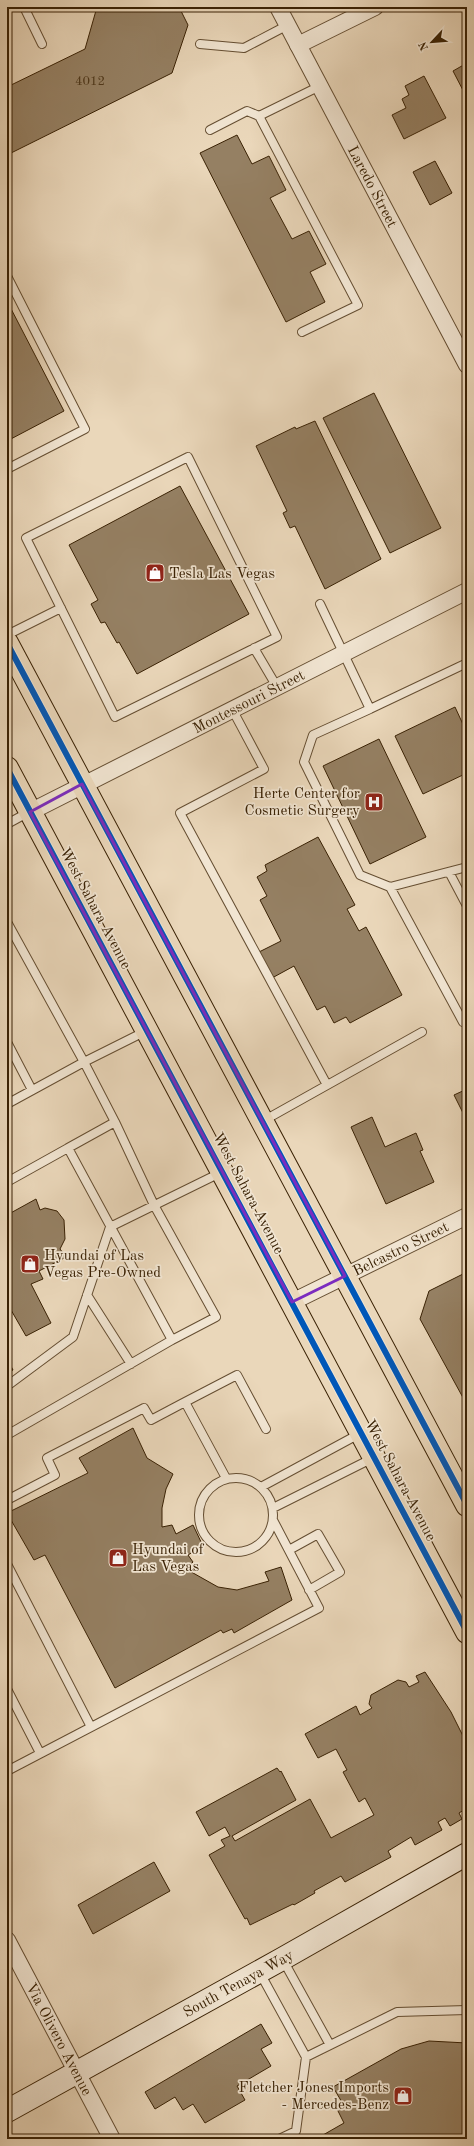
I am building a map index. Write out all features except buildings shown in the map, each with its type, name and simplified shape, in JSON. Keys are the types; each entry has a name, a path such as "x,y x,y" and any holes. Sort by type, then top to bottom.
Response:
{"main road":[{"path":"7,643 467,1505"},
{"name":"West Sahara Avenue","path":"7,768 467,1632"}],"street":[{"name":"Laredo Street","path":"278,7 467,365"},
{"path":"298,45 375,7"},
{"name":"Montessouri Street","path":"30,812 82,784 344,653 466,594"},
{"name":"Belcastro Street","path":"292,1302 467,1216"},
{"name":"South Tenaya Way","path":"7,2111 282,1959 467,1854"},
{"name":"Via Olivero Avenue","path":"7,1940 112,2139"}],"lane":[{"path":"24,7 42,44"},
{"path":"200,44 244,48 288,25"},
{"path":"259,116 320,86"},
{"path":"210,130 247,111 259,116 358,305 302,332"},
{"path":"7,276 85,428 7,469"},
{"path":"188,457 277,637 254,648 115,717 26,538 188,457"},
{"path":"320,604 370,709"},
{"path":"7,635 61,608"},
{"path":"254,648 277,687"},
{"path":"467,663 313,735 304,762 360,874 390,887 467,867"},
{"path":"232,709 264,769 180,813 327,1085"},
{"path":"7,824 30,812"},
{"path":"449,872 467,906"},
{"path":"390,887 462,1022 467,1019"},
{"path":"7,922 84,1062 115,1122 154,1205 216,1317 172,1340 7,1435"},
{"path":"7,1104 147,1030"},
{"path":"262,1121 422,1032"},
{"path":"7,1042 32,1090"},
{"path":"7,1182 115,1122"},
{"path":"68,1148 172,1340"},
{"path":"7,1386 73,1337 110,1228 222,1172"},
{"path":"87,1295 131,1364"},
{"path":"7,1500 55,1475 47,1458 144,1408 151,1420 237,1375 266,1428"},
{"path":"186,1402 226,1478"},
{"path":"261,1486 362,1433"},
{"path":"273,1508 375,1457"},
{"path":"7,1771 319,1608 274,1520 273,1508 269,1496 261,1486 250,1480 238,1477 226,1478 214,1484 205,1492 200,1503 198,1516 201,1528 207,1539 222,1549 240,1552 252,1549 262,1542 269,1532 274,1520"},
{"path":"289,1550 318,1534 340,1572 309,1590"},
{"path":"7,1564 91,1727"},
{"path":"7,1688 40,1753"},
{"path":"282,1959 330,2045"},
{"path":"259,1971 306,2057 296,2131 279,2139"},
{"path":"306,2057 397,2012 467,2010"}],"highlighted area":[{"path":"82,784 345,1276 292,1302 30,812"}],"cycle path":[{"path":"7,643 467,1505"},
{"path":"7,768 467,1632"}],"place":[{"name":"Tesla Las Vegas","path":"155,573"},
{"name":"Herte Center for Cosmetic Surgery","path":"374,802"},
{"name":"Hyundai of Las Vegas Pre-Owned","path":"30,1264"},
{"name":"Hyundai of Las Vegas","path":"118,1558"},
{"name":"Fletcher Jones Imports - Mercedes-Benz","path":"403,2096"}]}
